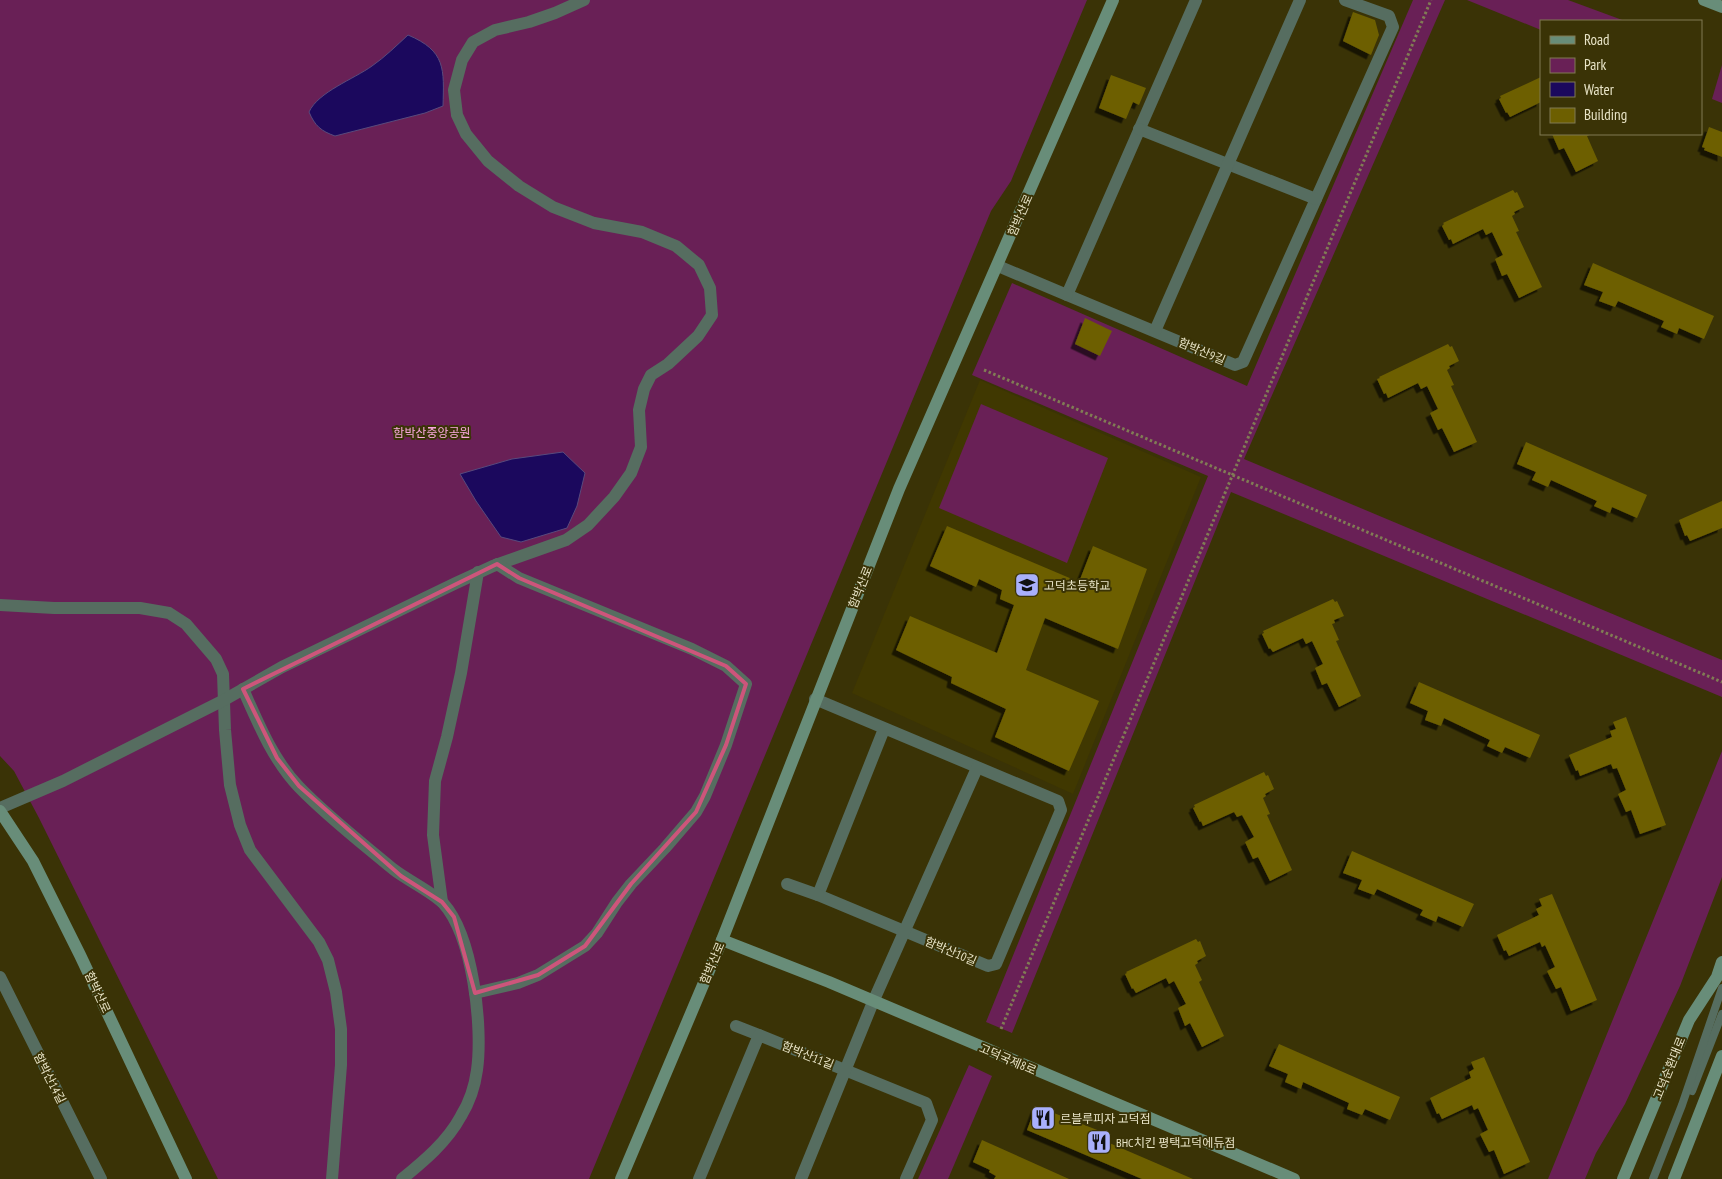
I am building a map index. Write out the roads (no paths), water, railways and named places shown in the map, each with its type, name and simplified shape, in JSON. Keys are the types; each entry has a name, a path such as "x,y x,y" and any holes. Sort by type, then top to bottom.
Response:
{"street":[{"path":"0,810 224,700 282,667 478,572 566,540 588,525 614,497 631,473 640,447 639,410 644,389 651,375 668,364 698,336 712,315 710,288 699,265 676,246 642,232 594,223 553,207 519,186 488,161 466,134 457,115 454,90 462,60 473,42 495,30 555,13 584,0"},
{"name":"함박산로","path":"621,1179 722,940 899,489 1113,0"},
{"path":"1067,295 1196,0"},
{"path":"1155,332 1300,0"},
{"name":"함박산9길","path":"998,266 1235,365 1243,362 1393,26 1389,16 1345,0"},
{"path":"1704,0 1722,7"},
{"path":"1139,129 1228,166 1316,199"},
{"path":"475,993 518,983 538,975 566,959 591,940 631,884 696,812 705,796 726,745 746,684 726,666 683,646 519,578 497,564"},
{"path":"442,902 434,835 435,781 461,673 478,572"},
{"path":"0,605 54,608 140,608 169,613 186,624 216,659 223,674 230,786 240,825 250,850 319,942 328,960 336,992 341,1029 341,1065 332,1179"},
{"path":"243,689 277,758 299,786 401,876 442,902 454,917 464,943 475,993 478,1034 477,1070 469,1098 461,1116 444,1142 402,1179"},
{"name":"함박산10길","path":"787,884 818,895 988,966 996,964 1061,810 1058,801 815,699"},
{"path":"818,895 884,729"},
{"path":"801,1179 873,1002 977,768"},
{"name":"함박산로","path":"0,810 32,861 50,895 186,1179"},
{"name":"고덕국제8로","path":"722,940 1294,1179"},
{"name":"고덕순환대로","path":"1623,1179 1689,1020 1719,983 1722,962"},
{"name":"함박산14길","path":"0,977 101,1179"},
{"name":"함박산11길","path":"736,1026 926,1103 932,1120 906,1179"},
{"path":"699,1179 759,1035"},
{"path":"1674,1179 1722,1056"}],"lane":[{"path":"1653,1179 1682,1105 1717,1001 1719,983"},
{"path":"1717,1001 1719,983"},
{"path":"1657,1179 1722,1014"}],"water":[{"path":"408,35 430,48 440,63 443,82 443,106 425,113 335,136 319,127 309,112 320,98 377,63"},
{"path":"563,452 585,473 577,506 567,528 521,542 501,537 460,474 512,459"}],"place":[{"name":"고덕초등학교","path":"1027,585"},
{"name":"르블루피자 고덕점","path":"1043,1118"},
{"name":"BHC치킨 평택고덕에듀점","path":"1099,1142"}],"park label":[{"name":"함박산중앙공원","path":"432,432"}]}
